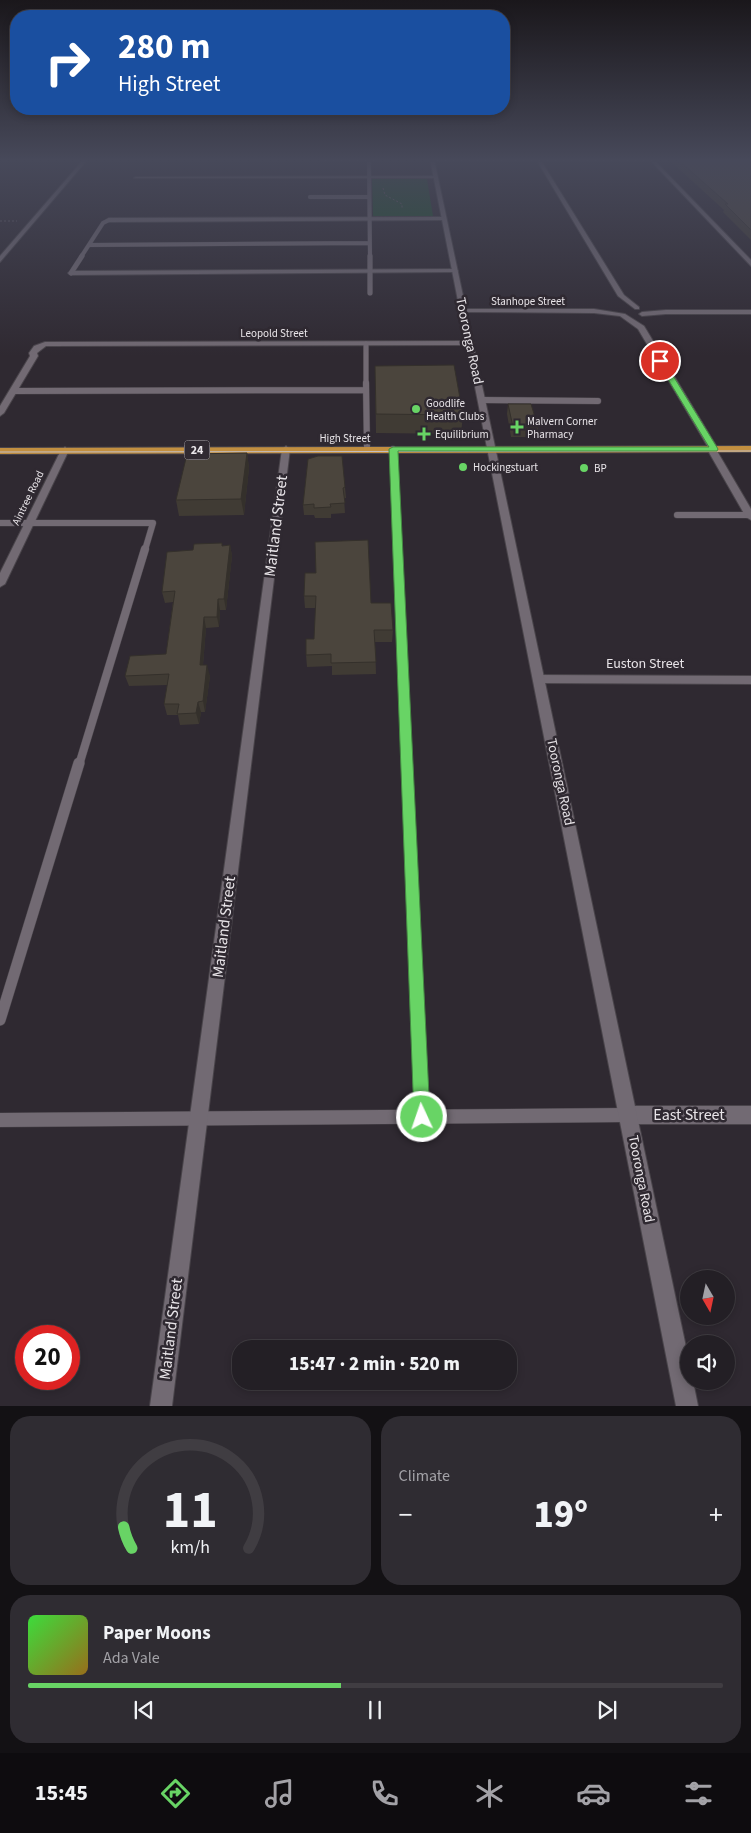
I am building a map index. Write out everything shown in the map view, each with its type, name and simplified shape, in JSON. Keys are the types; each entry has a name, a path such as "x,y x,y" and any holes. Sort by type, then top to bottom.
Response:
{"main road":[{"name":"High Street","path":"0,451 751,449"}],"street":[{"path":"0,260 30,225"},
{"name":"Tooronga Road","path":"445,225 687,1406"},
{"path":"574,225 620,307 641,328 750,516"},
{"path":"714,225 751,264"},
{"path":"71,272 455,271"},
{"name":"Stanhope Street","path":"463,311 594,311 623,306 640,312"},
{"path":"620,307 640,312 751,312"},
{"path":"640,312 644,324 641,328"},
{"name":"Leopold Street","path":"0,413 34,356 47,346 78,344 470,343"},
{"name":"Maitland Street","path":"161,1406 286,449"},
{"name":"Aintree Road","path":"0,584 65,450"},
{"name":"Euston Street","path":"539,679 751,680"},
{"name":"East Street","path":"628,1115 751,1115"}],"lane":[{"path":"71,272 102,225"},
{"path":"369,225 370,293"},
{"path":"89,244 369,244"},
{"path":"366,344 368,449"},
{"path":"14,391 366,390"},
{"path":"482,400 598,401"},
{"path":"393,449 422,1117"},
{"path":"677,515 750,516"},
{"path":"0,523 153,523 0,1020"},
{"path":"0,1120 628,1115"}],"building":[{"path":"454,365 463,415 376,414 375,366"},
{"path":"508,404 531,404 538,427 513,427"},
{"path":"247,453 241,499 176,500 187,454"},
{"path":"318,456 342,456 345,503 330,504 331,507 314,508 314,504 303,505 308,459"},
{"path":"368,540 371,603 391,603 393,630 374,630 376,662 331,663 331,654 306,655 306,639 314,639 316,596 304,596 305,573 316,573 315,542"},
{"path":"222,543 222,546 230,545 224,599 218,599 217,617 204,617 200,665 207,665 203,701 198,702 196,713 177,714 179,704 164,704 169,674 125,676 130,656 166,654 175,591 162,592 167,552 193,550 194,544"}],"tram line":[{"path":"0,452 751,451"}],"place":[{"name":"Goodlife Health Clubs","path":"416,409"},
{"name":"Malvern Corner Pharmacy","path":"517,427"},
{"name":"Equilibrium","path":"424,434"},
{"name":"Hockingstuart","path":"463,467"},
{"name":"BP","path":"584,468"}],"route":[{"path":"422,1117 393,449 714,449 660,361"}]}
